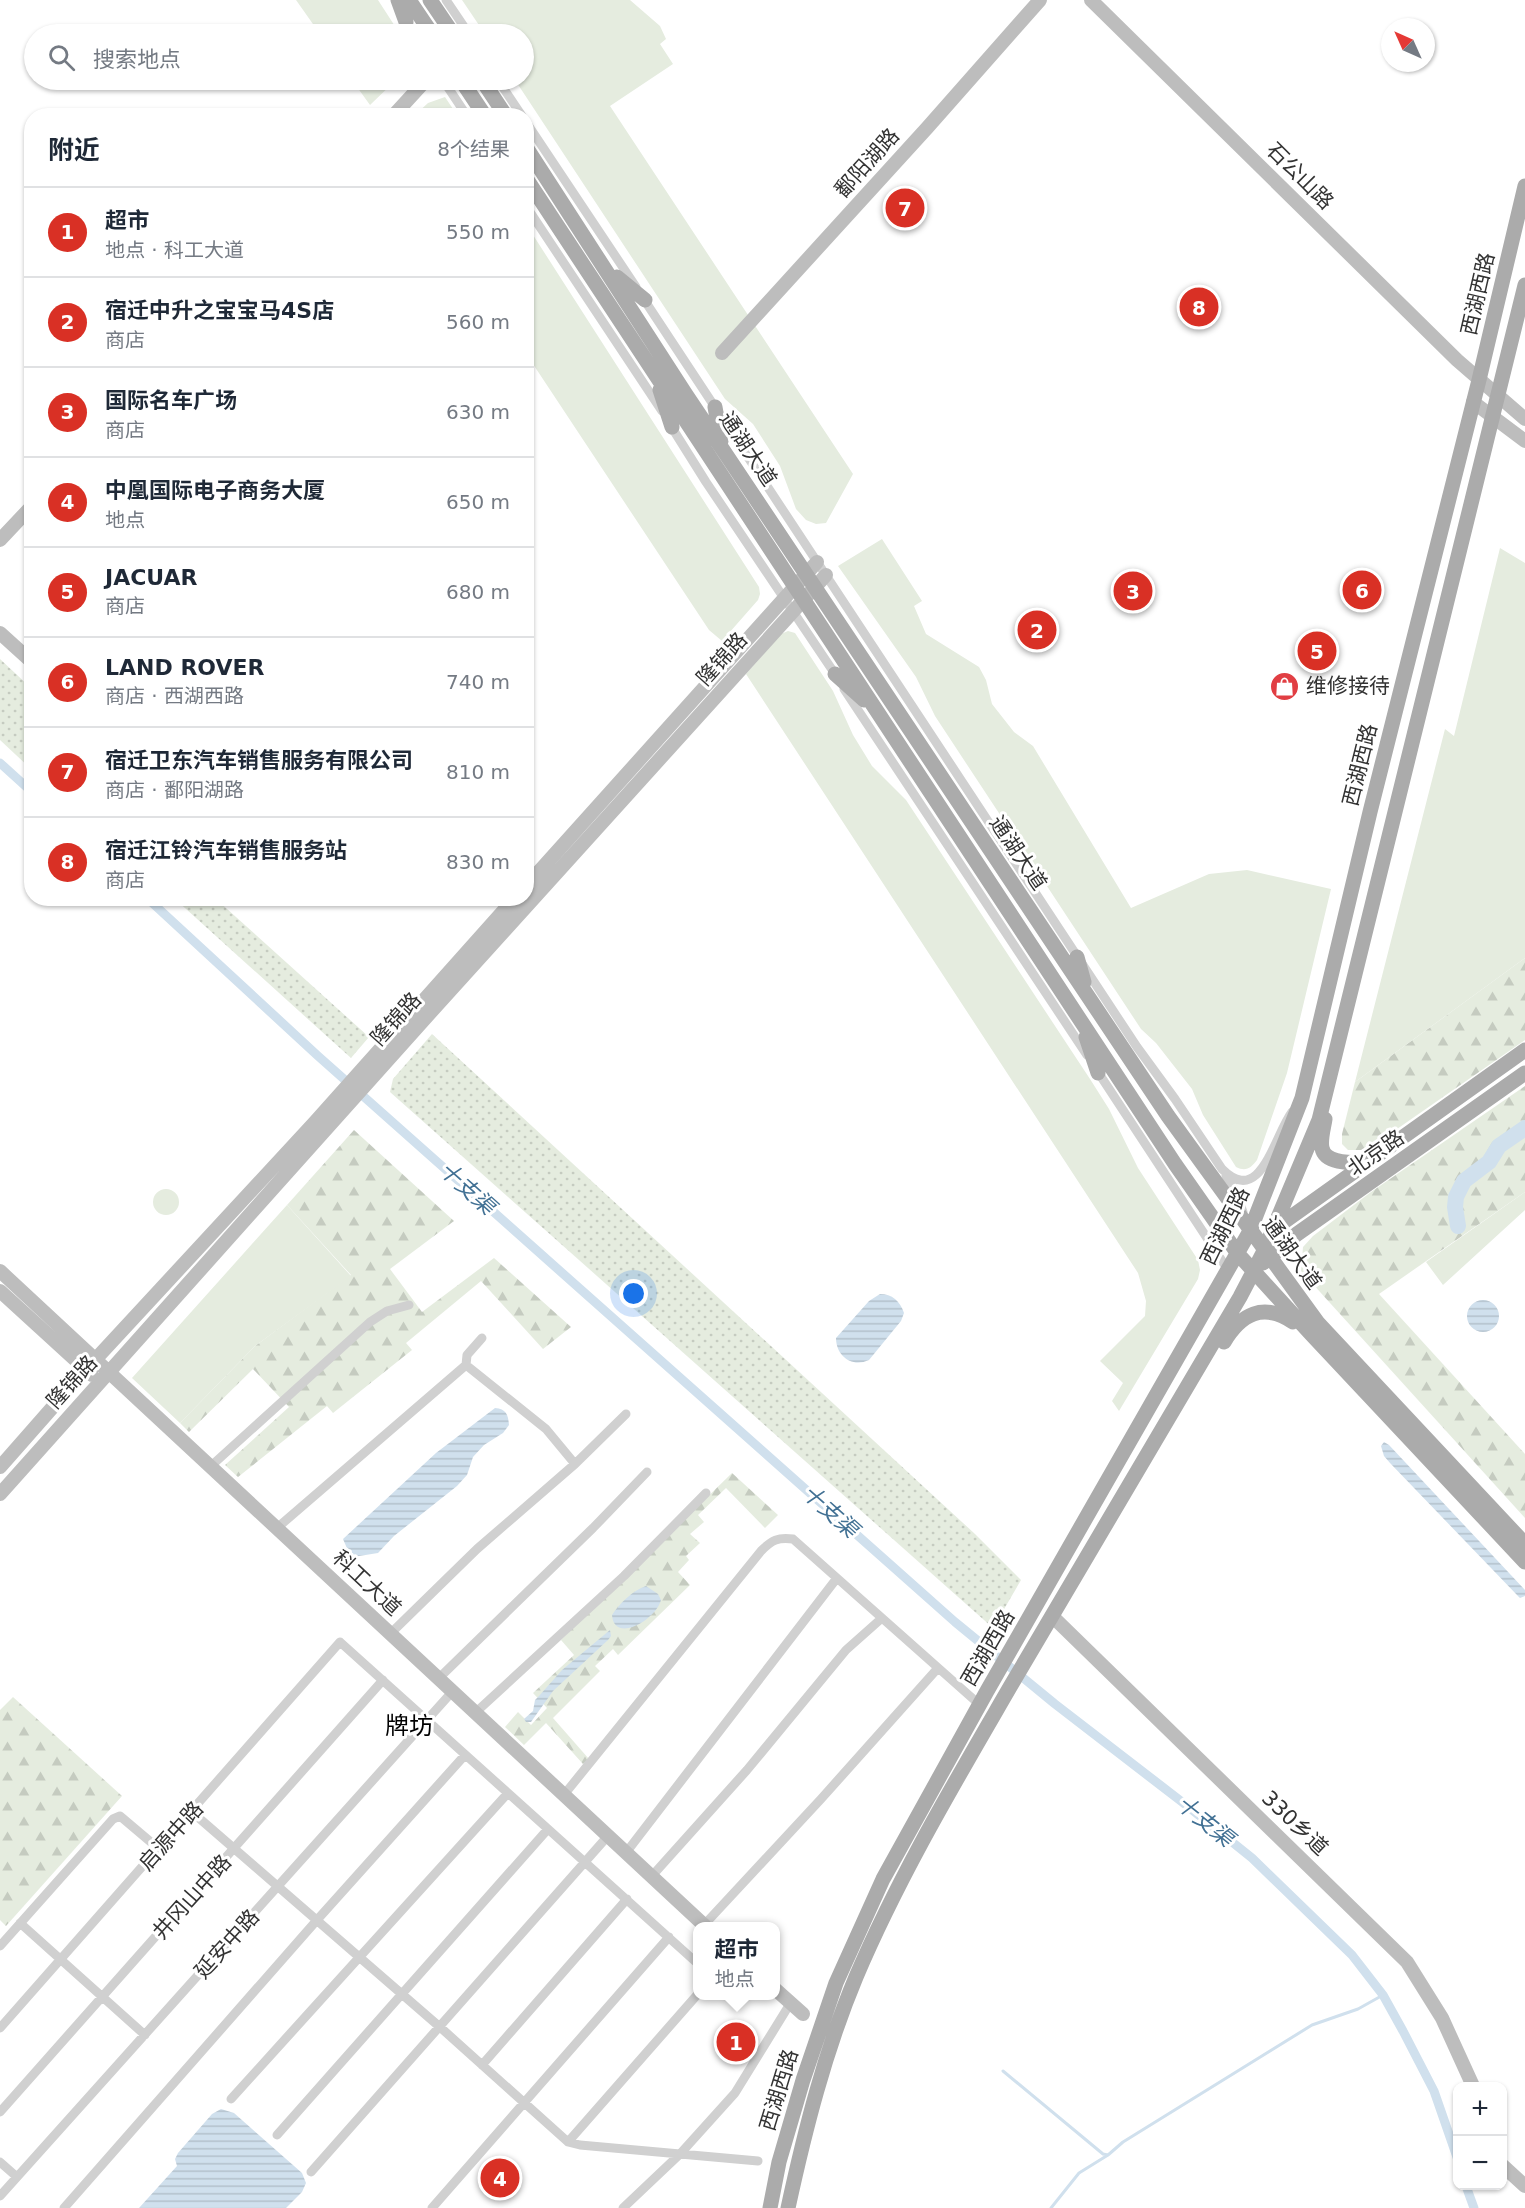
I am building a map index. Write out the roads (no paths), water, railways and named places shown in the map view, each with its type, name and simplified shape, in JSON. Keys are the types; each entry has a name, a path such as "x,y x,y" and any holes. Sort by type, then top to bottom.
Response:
{"main road":[{"path":"398,0 408,24"},
{"path":"409,0 425,24"},
{"path":"430,0 446,24"},
{"path":"468,90 480,108"},
{"path":"489,90 501,108"},
{"name":"通湖大道","path":"534,159 723,449 821,581 1086,994 1250,1232 1318,1323 1525,1544"},
{"name":"西湖西路","path":"770,2208 779,2162 802,2080 836,1983 883,1879 987,1691 1250,1232 1302,1098 1370,812 1479,380 1525,186"},
{"name":"通湖大道","path":"534,203 653,370 798,605 880,716 1175,1164 1238,1254 1311,1335 1525,1562"},
{"path":"606,267 645,300"},
{"name":"西湖西路","path":"788,2208 804,2134 833,2041 856,1978 889,1905 916,1851 1001,1702 1254,1271 1267,1254 1273,1230 1319,1120 1525,285"},
{"path":"653,370 672,428"},
{"path":"715,407 723,449"},
{"path":"835,674 880,716"},
{"path":"1077,957 1086,994"},
{"path":"1080,1017 1098,1073"},
{"name":"北京路","path":"1273,1230 1525,1050"},
{"name":"北京路","path":"1267,1254 1525,1073"},
{"path":"1327,1090 1322,1148 1324,1153 1344,1163 1365,1163"},
{"path":"1250,1232 1273,1230"},
{"path":"1153,1446 1176,1419 1231,1331 1240,1321 1251,1315 1273,1312 1280,1314 1311,1335"}],"street":[{"path":"392,0 407,24"},
{"path":"446,0 462,24"},
{"name":"鄱阳湖路","path":"1028,0 922,124 720,350 927,128 1040,0"},
{"name":"石公山路","path":"1091,0 1479,380 1525,419"},
{"path":"400,108 417,90"},
{"path":"450,90 462,108"},
{"path":"505,90 517,108"},
{"path":"534,134 715,407 812,568"},
{"path":"534,204 706,482 790,592"},
{"path":"1473,402 1525,441"},
{"path":"0,540 24,514"},
{"name":"隆锦路","path":"534,877 812,568"},
{"path":"821,581 1222,1169 1235,1190 1250,1232"},
{"name":"隆锦路","path":"534,892 821,581"},
{"path":"798,605 835,674 1228,1270"},
{"path":"0,633 24,655"},
{"name":"隆锦路","path":"384,1055 508,906"},
{"name":"隆锦路","path":"0,1494 110,1371 320,1126 521,906"},
{"path":"1222,1169 1228,1176 1242,1182 1257,1175 1284,1122 1302,1098"},
{"name":"隆锦路","path":"0,1467 96,1359 320,1126"},
{"name":"科工大道","path":"0,1271 700,1922"},
{"path":"0,1291 100,1382"},
{"path":"211,1466 370,1322 387,1311 409,1305"},
{"path":"277,1528 466,1365 467,1355 482,1338"},
{"path":"466,1365 546,1429 574,1464"},
{"path":"390,1634 477,1549 574,1464 626,1414"},
{"path":"438,1679 647,1472"},
{"path":"475,1713 624,1576 706,1493"},
{"path":"563,1796 760,1551 771,1541 781,1537 793,1539 980,1705"},
{"path":"625,1854 837,1578"},
{"name":"330乡道","path":"1052,1616 1407,1962 1442,2018 1471,2082"},
{"path":"651,1877 747,1770 846,1650 882,1618"},
{"name":"启源中路","path":"0,2028 340,1642 383,1680"},
{"path":"708,1922 938,1668"},
{"path":"383,1680 693,1958"},
{"name":"井冈山中路","path":"0,2112 383,1680"},
{"name":"延安中路","path":"0,2196 452,1692"},
{"path":"64,2208 465,1755"},
{"path":"231,2099 508,1793"},
{"path":"192,1812 441,2028 568,2142 758,2161"},
{"path":"0,1946 113,1819 120,1816 159,1849"},
{"path":"277,2135 548,1829"},
{"path":"311,2172 441,2028 607,1837"},
{"path":"482,2065 627,1899"},
{"path":"20,1923 144,2036"},
{"path":"432,2208 669,1937"},
{"path":"780,1993 803,2014"},
{"path":"568,2142 693,2000"},
{"path":"623,2208 680,2154 735,2093 788,2007"},
{"path":"0,2162 17,2177"},
{"path":"1507,2169 1525,2187"}],"water":[{"path":"880,1294 888,1295 898,1302 904,1313 901,1321 869,1360 857,1362 846,1359 839,1350 836,1338 869,1301"},
{"path":"1483,1300 1494,1305 1499,1316 1494,1327 1483,1332 1472,1327 1467,1316 1472,1305"},
{"path":"495,1408 506,1413 509,1425 503,1433 484,1445 473,1457 467,1475 457,1486 394,1536 378,1553 353,1557 343,1539 436,1453"},
{"path":"1384,1442 1525,1590 1525,1596 1520,1598 1390,1463 1384,1456 1381,1446"},
{"path":"646,1586 658,1594 661,1600 658,1608 652,1615 635,1626 620,1628 614,1624 612,1615 618,1606"},
{"path":"610,1630 611,1636 608,1640 553,1691 531,1722 526,1722 524,1719 533,1711 535,1700 562,1670"},
{"path":"221,2109 234,2113 302,2173 306,2183 302,2192 286,2208 139,2208 177,2166 175,2159 178,2153 212,2114"}],"waterway":[{"name":"十支渠","path":"0,763 24,785"},
{"name":"十支渠","path":"156,906 318,1056 955,1622 1055,1704 1252,1858 1352,1955 1383,1995 1434,2091 1453,2146"},
{"path":"1458,1226 1456,1197 1464,1181 1489,1162 1499,1146 1525,1128"},
{"path":"1003,2071 1103,2154 1108,2155 1123,2142 1312,2025 1358,2009 1383,1995"},
{"path":"1051,2208 1079,2173 1108,2155"},
{"name":"十支渠","path":"1467,2190 1474,2208"}],"place":[{"name":"宿迁卫东汽车销售服务有限公司","path":"905,208"},
{"name":"宿迁江铃汽车销售服务站","path":"1199,307"},
{"name":"LAND ROVER","path":"1362,590"},
{"name":"国际名车广场","path":"1133,591"},
{"name":"宿迁中升之宝宝马4S店","path":"1037,630"},
{"name":"JACUAR","path":"1317,651"},
{"name":"维修接待","path":"1285,686"},
{"name":"超市","path":"736,2042"},
{"name":"中凰国际电子商务大厦","path":"500,2178"}],"district":[{"name":"牌坊","path":"409,1726"}]}
